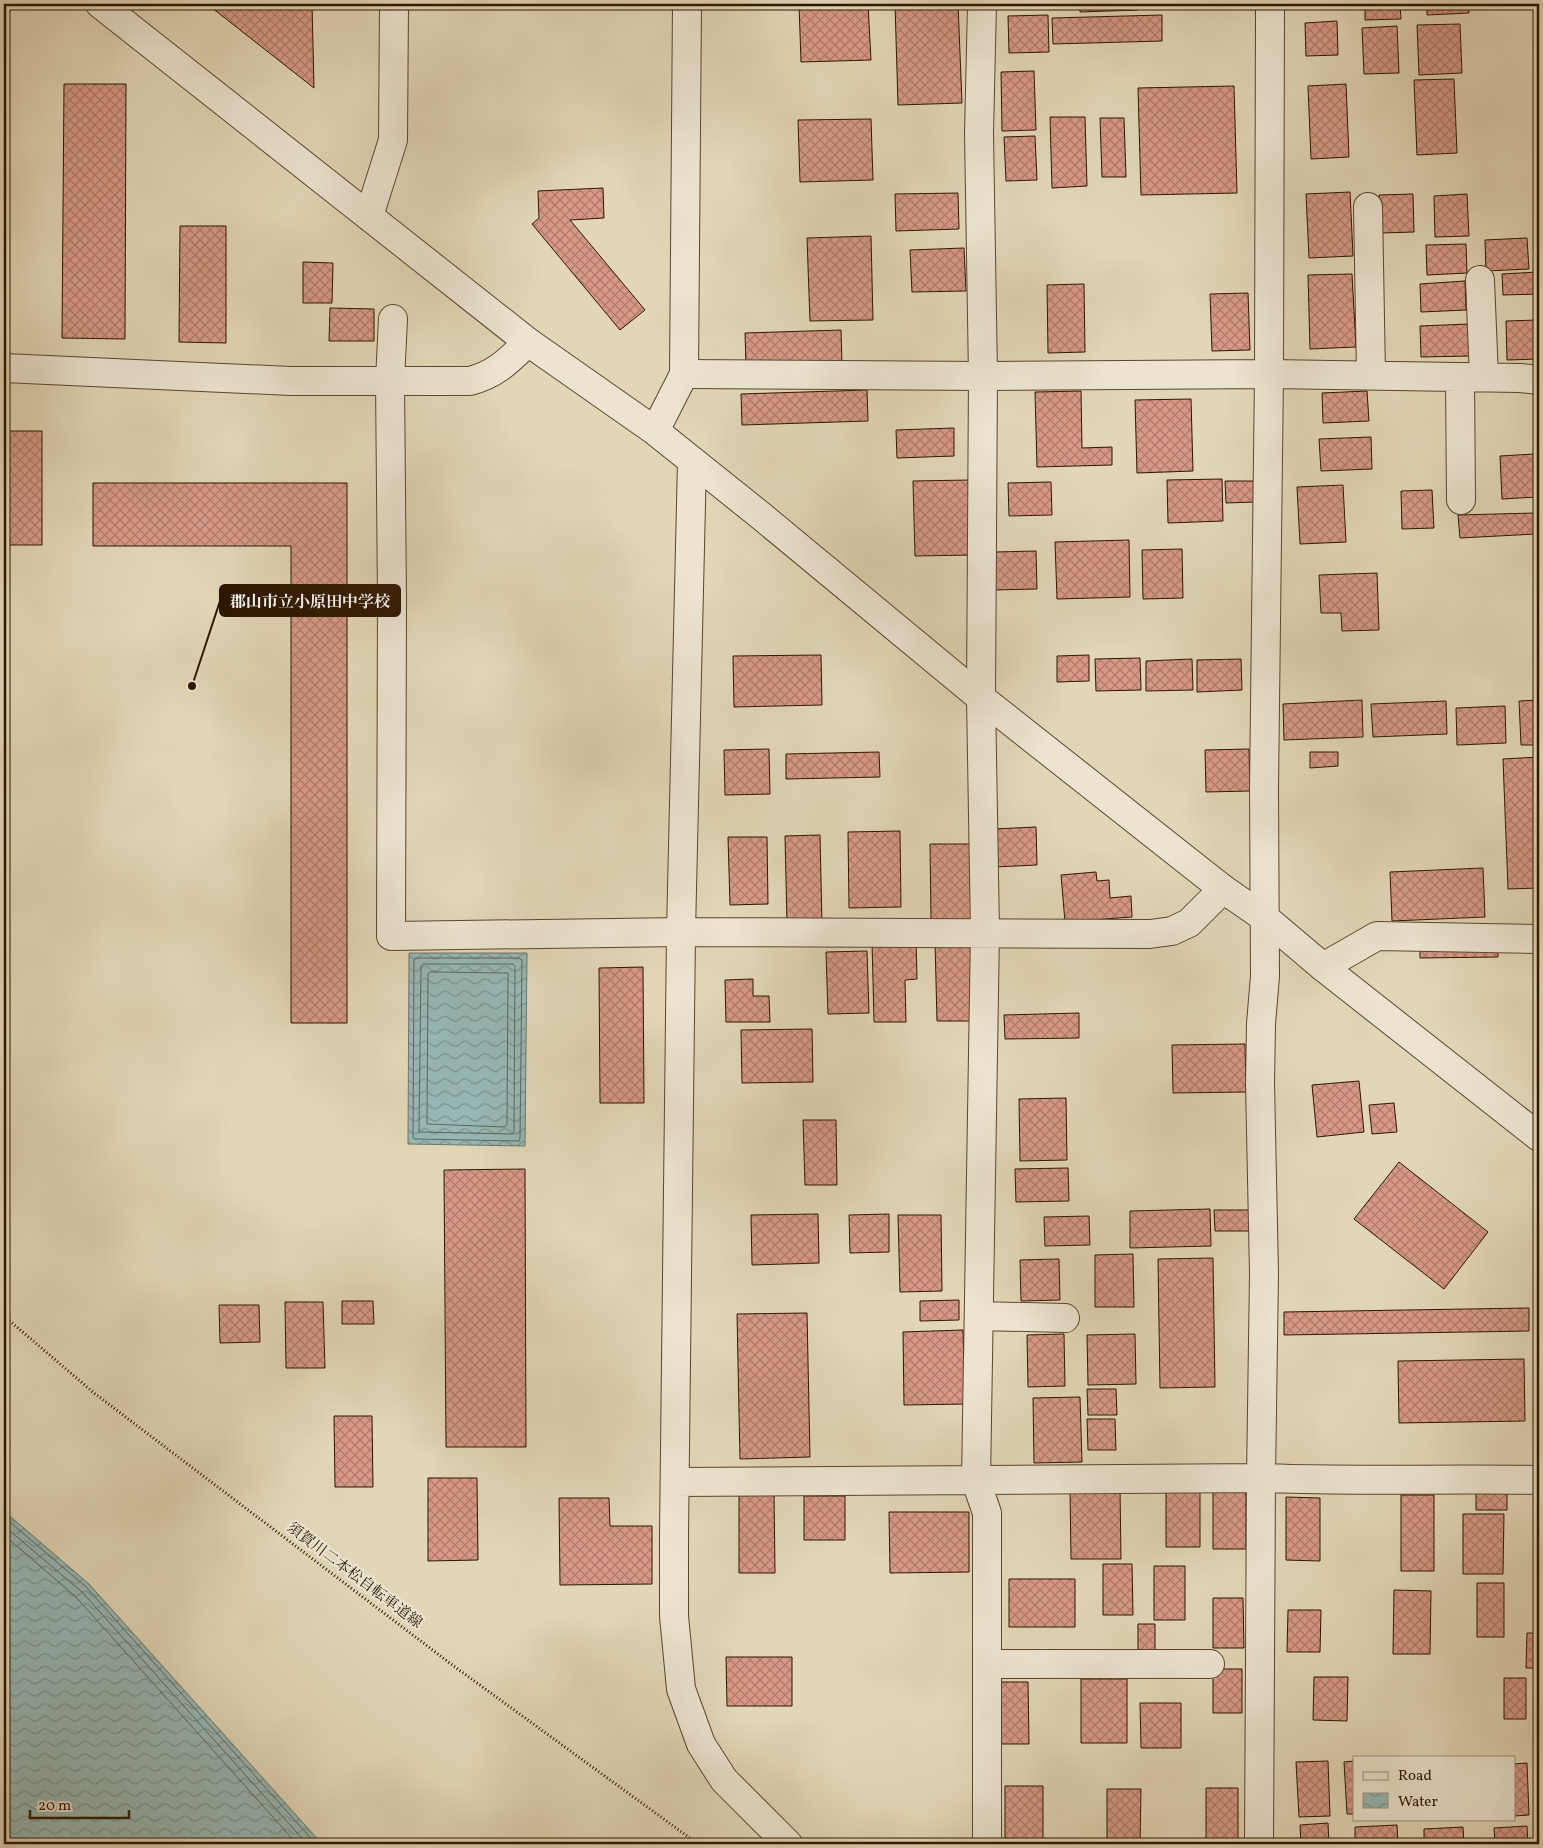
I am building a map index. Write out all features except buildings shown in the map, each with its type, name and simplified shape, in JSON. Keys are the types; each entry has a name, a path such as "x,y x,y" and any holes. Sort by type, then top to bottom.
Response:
{"street":[{"path":"100,4 528,342 655,431 982,698 1223,889 1265,918 1323,967 1539,1137"},
{"path":"369,216 392,140 394,4"},
{"path":"655,431 684,374 687,4"},
{"path":"982,4 978,133 983,376 982,698 985,932 976,1480 987,1514 987,1844"},
{"path":"1260,1844 1261,1478 1264,1273 1260,1083 1261,1024 1265,976 1264,778 1269,374 1270,4"},
{"path":"1368,207 1371,375"},
{"path":"1461,500 1480,280"},
{"path":"393,319 390,380 392,601 391,936 682,932 1150,934 1172,930 1189,923 1223,889"},
{"path":"4,368 291,381 470,381 503,366 528,342"},
{"path":"684,374 983,376 1269,374 1472,377 1539,380"},
{"path":"692,461 682,932 674,1616 681,1689 701,1744 724,1780 788,1844"},
{"path":"1323,967 1377,936 1539,938"},
{"path":"980,1316 1065,1318"},
{"path":"675,1482 1261,1478 1317,1480 1446,1478 1539,1480"},
{"path":"987,1664 1210,1664"}],"path":[{"name":"須賀川二本松自転車道線","path":"4,1316 102,1399 451,1664 698,1844"}],"water":[{"path":"409,953 527,953 525,1146 408,1144"},
{"path":"4,1511 89,1584 322,1844 4,1844"}],"place":[{"name":"郡山市立小原田中学校","path":"192,686"}]}
